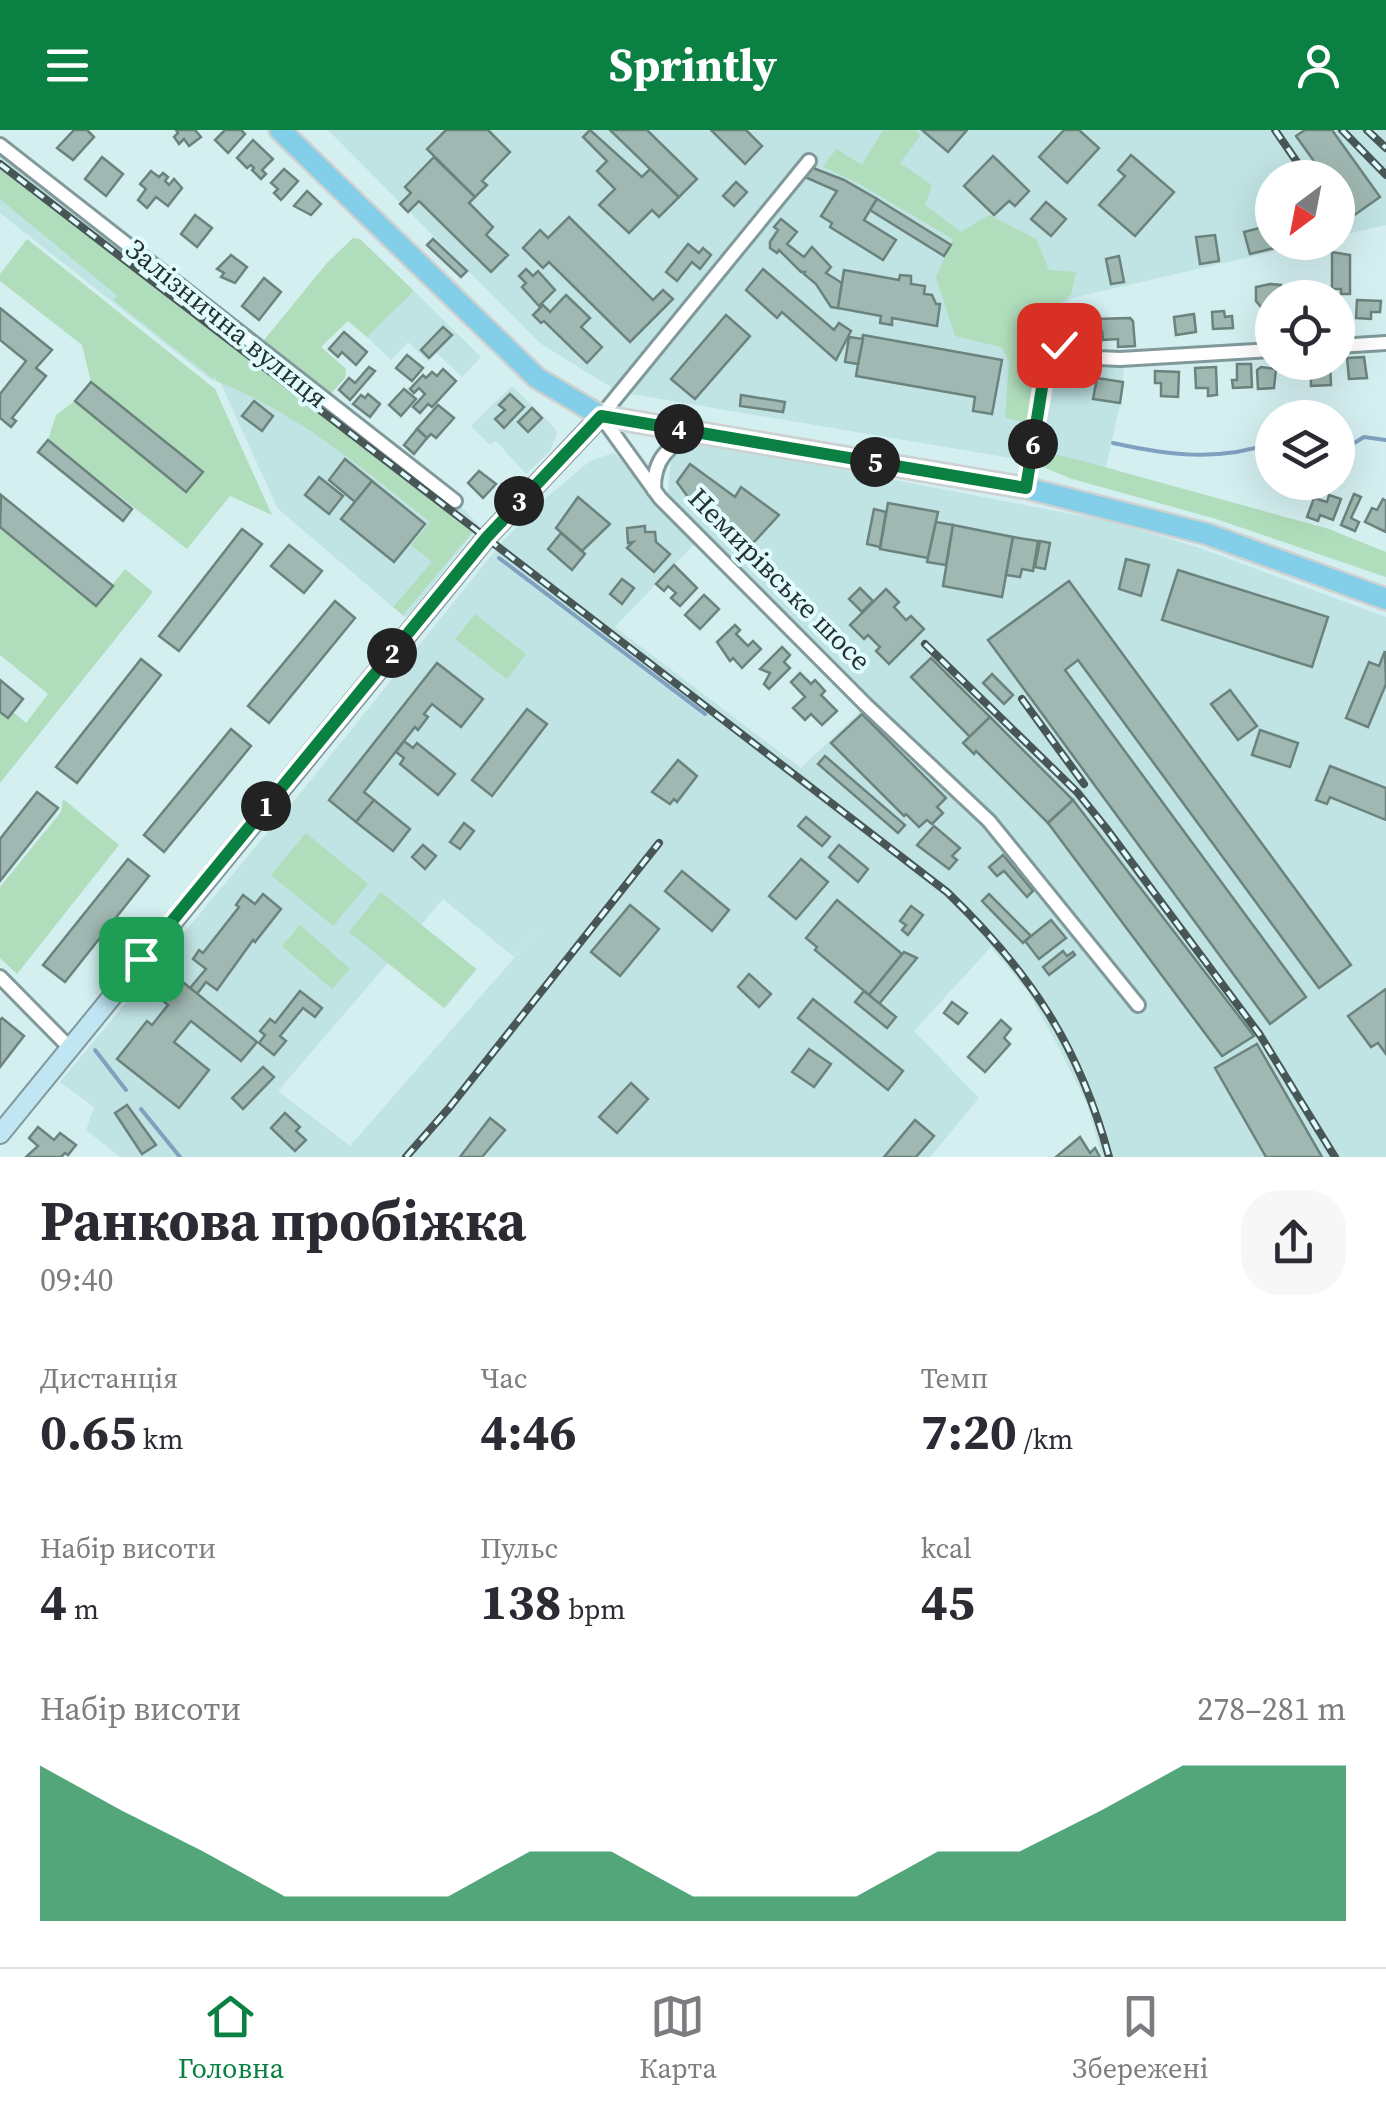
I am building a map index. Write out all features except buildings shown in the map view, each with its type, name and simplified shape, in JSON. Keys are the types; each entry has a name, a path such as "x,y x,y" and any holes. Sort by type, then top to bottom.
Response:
{"main road":[{"name":"Немирівське шосе","path":"280,130 538,378 601,416"},
{"path":"0,1134 487,537 601,416 1026,488 1207,534 1386,599"}],"street":[{"name":"Залізнична вулиця","path":"0,144 252,339 261,351 360,430 456,501"},
{"path":"601,416 809,161"},
{"path":"1355,345 1386,344"},
{"path":"1026,488 1048,350 1059,345 1098,358 1120,359 1255,351"},
{"name":"Немирівське шосе","path":"601,416 654,490 866,705 989,821 1138,1004"},
{"path":"654,490 654,472 663,454 696,432"},
{"path":"0,978 69,1047"}],"shaded area":[{"path":"328,130 1386,130 1386,225 1355,232 1355,160 1255,160 1255,256 1072,298 1053,318 1028,461 619,392 541,344"},
{"path":"0,156 466,511 479,526 406,618 278,509 220,382 210,379 0,213"},
{"path":"414,291 481,357 462,377 437,353 428,361 408,342 391,360 367,337"},
{"path":"1061,355 1124,365 1120,405 1106,467 1040,452"},
{"path":"512,386 557,433 550,451 526,474 496,441 490,445 471,426"},
{"path":"708,444 1108,521 1194,546 1386,617 1386,1157 1102,1157 1087,1104 1060,1050 1028,992 991,947 914,1031 979,1098 930,1157 120,1157 86,1130 94,1107 60,1082 502,542 590,461 613,453 642,473 667,503 671,459 687,445","holes":["700,538 866,706 801,768 615,627","443,899 514,957 542,926 350,1146 278,1091 388,963 445,1008 477,969 421,925"]}],"green space":[{"path":"883,130 916,130 920,136 900,163 932,185 925,205 961,232 989,215 1036,239 1049,270 1076,272 1071,294 1048,316 1031,423 1005,418 1009,360 1001,347 955,336 936,277 953,239 823,167 836,149 862,165"},
{"path":"0,160 477,526 403,615 393,607 432,562 411,545 430,522 301,425 216,381 217,372 214,379 113,300 117,296 114,293 0,199"},
{"path":"353,238 360,239 414,291 367,337 348,321 321,347 346,369 345,378 328,397 273,355 264,340 327,263"},
{"path":"27,239 215,389 272,515 230,496 187,549 48,440 56,415 75,401 186,491 202,472 91,382 82,345 0,281 0,274"},
{"path":"1030,449 1329,529 1386,552 1386,577 1213,518 1072,479 1028,461"},
{"path":"0,527 96,605 125,569 153,592 0,783 0,712 7,718 13,712 26,723 48,694 0,655"},
{"path":"475,614 526,654 507,679 455,639"},
{"path":"63,799 119,845 17,974 0,958 0,887 61,812"},
{"path":"306,833 368,884 333,926 271,875"},
{"path":"381,892 476,969 444,1008 349,932"},
{"path":"300,925 350,969 332,989 282,946"}],"waterway":[{"path":"1355,443 1364,437 1386,440"},
{"path":"1113,443 1193,455 1255,448"},
{"path":"499,558 705,714"},
{"path":"95,1050 126,1090"},
{"path":"141,1109 180,1157"}],"railway":[{"path":"1275,130 1296,160"},
{"path":"1342,130 1386,175"},
{"path":"1367,130 1386,148"},
{"path":"0,164 947,892 1003,951 1048,1012 1083,1080 1109,1157"},
{"path":"925,644 1077,792 1106,828 1260,1035 1335,1157"},
{"path":"1022,699 1084,784"},
{"path":"406,1157 659,843"}],"route":[{"path":"141,959 487,537 601,416 1026,488 1048,350 1059,345"}]}
